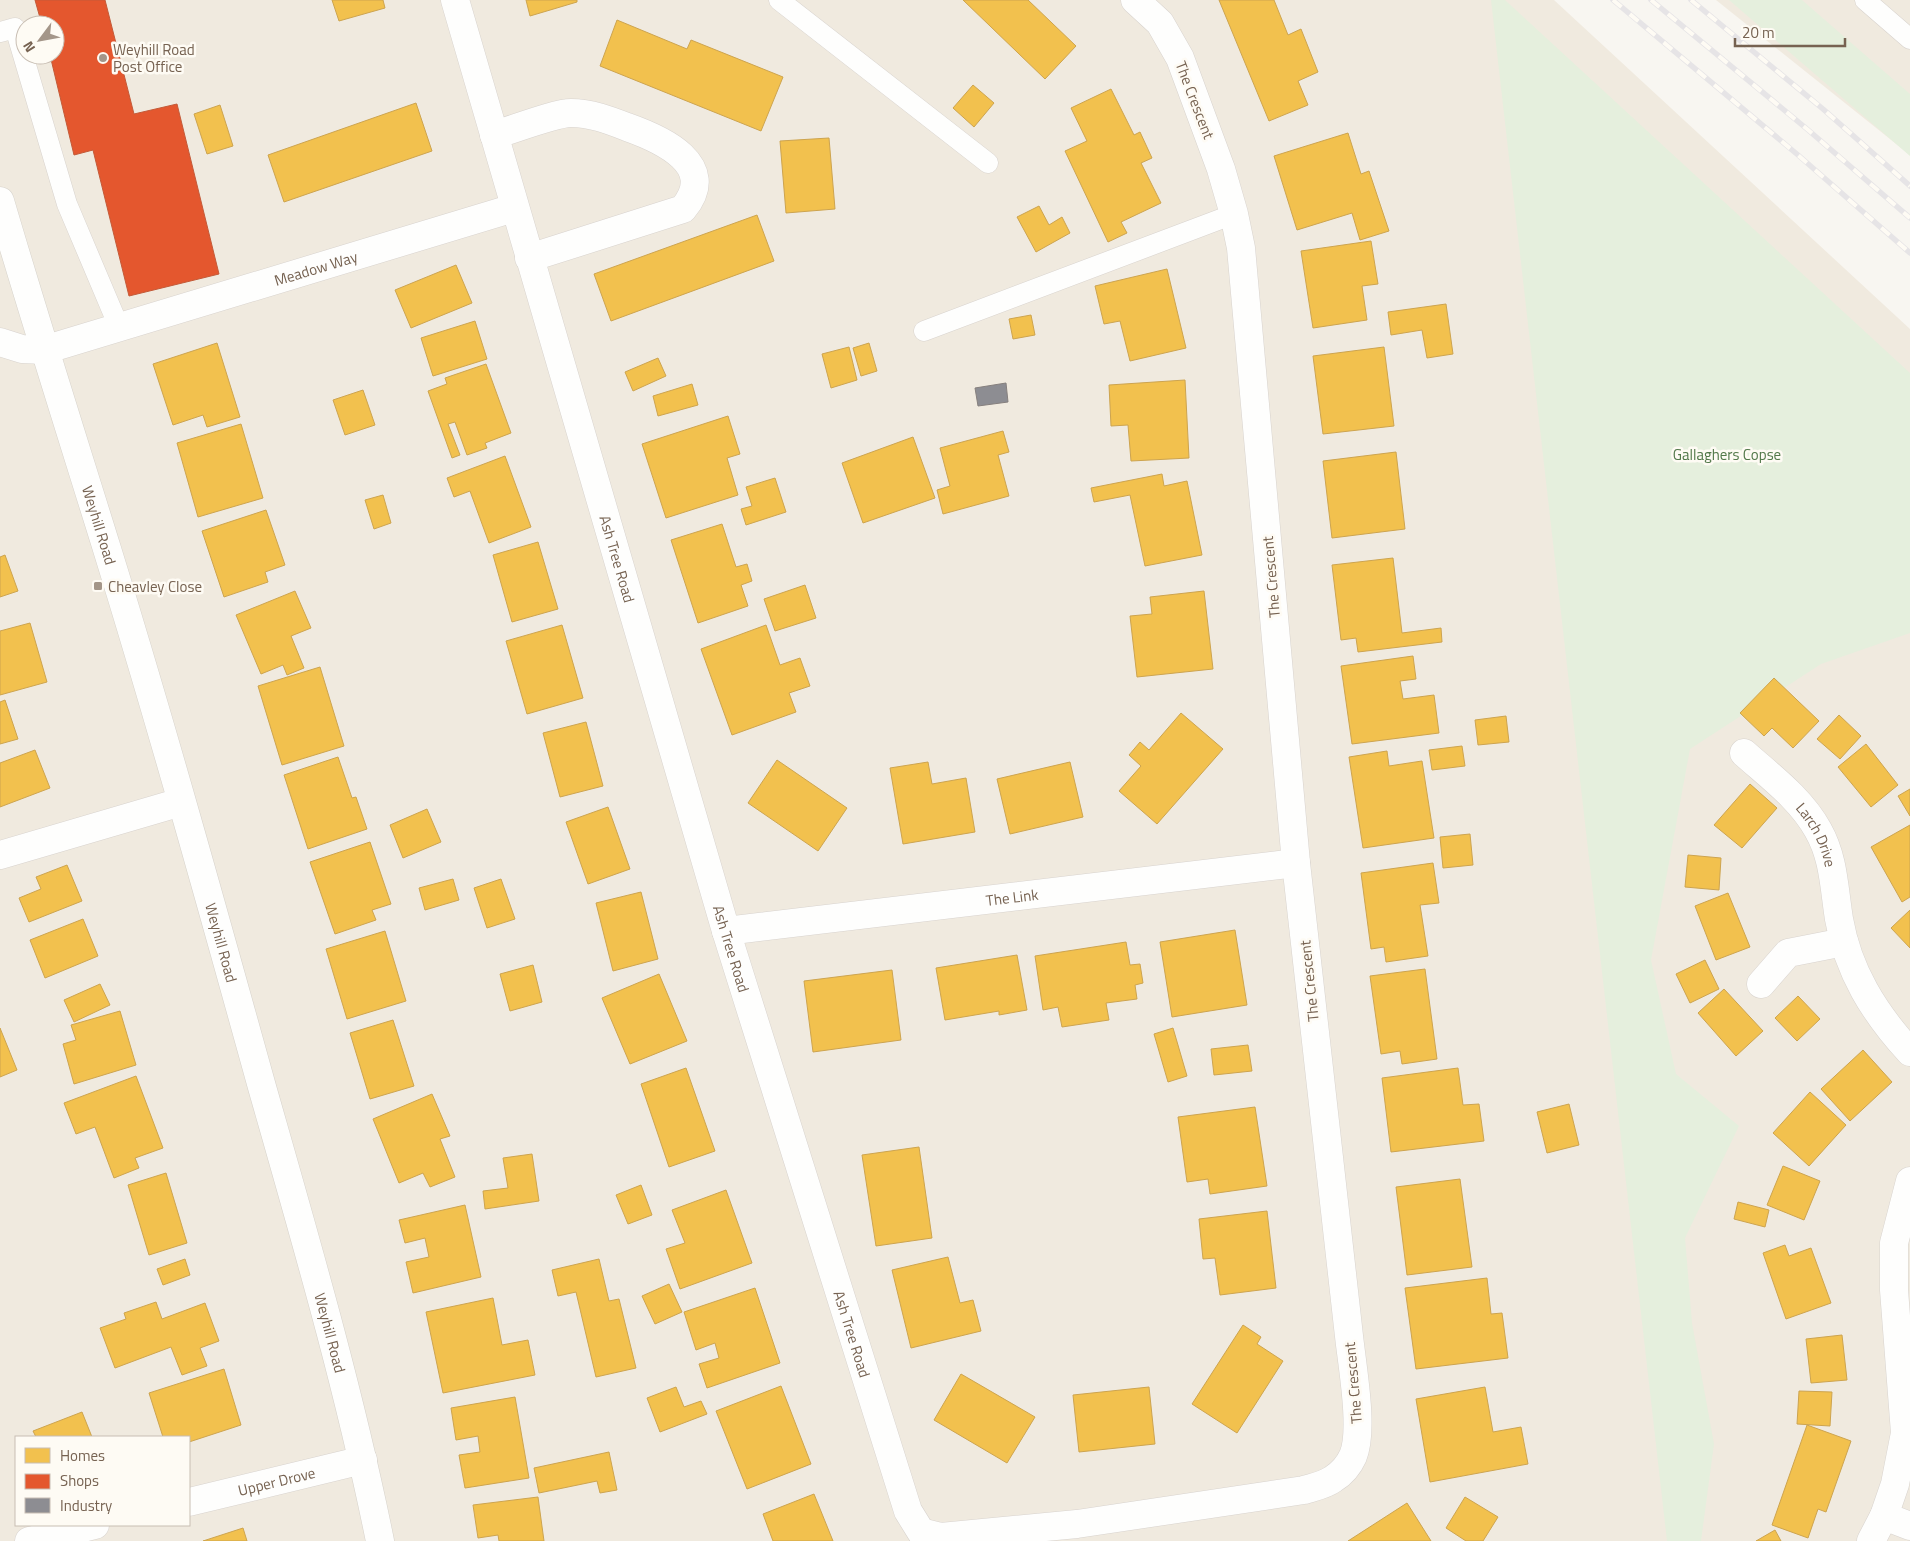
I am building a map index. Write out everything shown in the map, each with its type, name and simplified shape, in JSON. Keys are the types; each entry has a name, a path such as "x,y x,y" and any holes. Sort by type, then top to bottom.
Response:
{"street":[{"path":"455,0 514,208"},
{"name":"The Crescent","path":"1078,1533 1304,1490 1334,1479 1347,1467 1353,1455 1356,1442 1356,1415 1349,1336 1296,862 1241,248 1234,214 1214,152 1170,38 1160,23 1134,0"},
{"path":"494,135 569,113 584,114 649,135 675,149 687,162 694,177 696,187 691,199 683,209 529,258"},
{"name":"Weyhill Road","path":"0,201 107,551 181,802 300,1223 363,1460 380,1541"},
{"name":"Meadow Way","path":"44,350 514,208"},
{"name":"Ash Tree Road","path":"514,208 726,931 908,1511 921,1532 940,1537 1078,1533"},
{"path":"0,342 22,349 44,350"},
{"name":"Larch Drive","path":"1744,753 1794,798 1818,830 1831,860 1847,958 1867,996 1894,1035 1910,1052"},
{"path":"0,855 181,802"},
{"name":"The Link","path":"726,931 1296,862"},
{"path":"1761,984 1788,953 1844,942"},
{"path":"1871,1541 1884,1516 1895,1484 1905,1433 1894,1290 1894,1243 1910,1181"},
{"name":"Upper Drove","path":"190,1502 363,1460"},
{"path":"1884,1516 1910,1526"},
{"path":"29,1541 91,1526"}],"lane":[{"path":"779,0 988,163"},
{"path":"1865,0 1910,39"},
{"path":"0,32 15,28 67,204 119,327"},
{"path":"924,331 1234,214"}],"shaded area":[{"path":"0,0 1554,0 1910,329 1910,1541 0,1541"},
{"path":"1716,0 1910,0 1910,155"}],"green space":[{"name":"Gallaghers Copse","path":"1491,0 1505,0 1910,373 1910,633 1821,664 1690,749 1651,960 1676,1074 1739,1126 1685,1238 1692,1323 1714,1444 1701,1541 1667,1541"},
{"path":"1729,0 1802,0 1910,94 1910,156"}],"building: Homes":[{"path":"332,0 383,0 385,8 339,21"},
{"path":"526,0 577,0 577,2 530,16"},
{"path":"963,0 1028,0 1076,46 1045,79"},
{"path":"1219,0 1274,0 1288,35 1301,29 1318,72 1298,81 1308,105 1269,121"},
{"path":"617,20 687,49 691,40 783,77 761,131 600,66"},
{"path":"973,85 994,103 974,127 953,108"},
{"path":"1111,89 1134,135 1140,132 1152,158 1141,163 1161,203 1121,222 1127,233 1108,242 1065,151 1087,141 1071,108"},
{"path":"416,103 432,151 284,202 268,155"},
{"path":"220,105 233,146 207,154 194,114"},
{"path":"1348,133 1361,174 1369,171 1389,231 1360,240 1352,213 1297,230 1274,156"},
{"path":"829,138 835,209 786,213 780,141"},
{"path":"1039,206 1049,225 1062,217 1070,233 1036,252 1017,217"},
{"path":"757,215 774,261 611,321 594,274"},
{"path":"1371,241 1378,284 1362,286 1367,320 1313,328 1301,251"},
{"path":"456,265 472,303 411,328 395,290"},
{"path":"1167,269 1186,348 1130,361 1120,321 1104,324 1095,286"},
{"path":"1446,304 1453,354 1427,358 1422,330 1391,335 1388,312"},
{"path":"1031,315 1035,335 1013,339 1009,319"},
{"path":"475,321 487,359 433,376 421,338"},
{"path":"217,343 240,417 207,427 203,415 173,425 153,364"},
{"path":"869,343 877,371 861,376 853,348"},
{"path":"849,347 857,380 831,388 822,354"},
{"path":"1384,347 1394,426 1323,434 1313,356"},
{"path":"658,358 666,376 633,391 625,372"},
{"path":"486,364 511,433 485,443 487,448 467,455 455,422 448,424 460,455 452,458 428,391 447,384 445,378"},
{"path":"1185,380 1189,458 1131,461 1128,425 1111,426 1109,385"},
{"path":"692,384 698,405 658,416 653,396"},
{"path":"363,390 375,425 345,435 333,400"},
{"path":"728,416 740,454 727,458 738,495 666,518 642,444"},
{"path":"241,424 263,498 198,517 177,443"},
{"path":"1003,431 1009,452 998,455 1009,496 943,514 937,490 950,486 940,448"},
{"path":"913,437 935,498 863,523 842,463"},
{"path":"1396,452 1405,529 1332,538 1323,461"},
{"path":"505,456 531,527 489,543 470,491 454,497 447,478"},
{"path":"1162,474 1164,486 1187,481 1202,555 1145,566 1130,495 1094,502 1091,488"},
{"path":"775,478 786,512 746,525 741,509 752,506 746,487"},
{"path":"383,495 391,523 374,529 365,500"},
{"path":"266,510 285,565 265,572 268,582 224,597 202,531"},
{"path":"722,524 736,567 747,564 752,581 741,585 748,606 698,623 671,540"},
{"path":"538,542 558,609 512,622 493,555"},
{"path":"5,555 18,591 0,597 0,557"},
{"path":"1393,558 1402,633 1441,628 1442,642 1358,652 1356,638 1341,640 1332,565"},
{"path":"805,585 816,618 775,631 764,599"},
{"path":"295,591 311,628 291,636 304,668 287,675 283,665 261,674 236,615"},
{"path":"1204,591 1213,669 1137,677 1130,616 1152,614 1150,597"},
{"path":"30,623 47,682 0,695 0,631"},
{"path":"562,625 583,698 527,714 506,641"},
{"path":"766,625 780,665 800,658 810,686 789,693 796,712 732,735 701,649"},
{"path":"1413,656 1416,679 1400,681 1403,699 1434,695 1439,733 1352,744 1341,666"},
{"path":"320,667 344,746 282,765 258,686"},
{"path":"1774,678 1819,721 1793,748 1772,728 1764,736 1740,713"},
{"path":"5,700 18,739 0,744 0,702"},
{"path":"1181,713 1223,749 1157,824 1119,791 1141,766 1129,755 1140,742 1149,750"},
{"path":"1839,715 1861,736 1840,759 1817,739"},
{"path":"1506,716 1509,742 1478,745 1475,720"},
{"path":"586,722 603,786 560,797 543,733"},
{"path":"1866,744 1898,785 1871,807 1838,767"},
{"path":"1462,746 1465,766 1432,770 1429,750"},
{"path":"35,750 50,788 0,807 0,763"},
{"path":"1387,751 1389,766 1422,761 1434,838 1363,848 1349,757"},
{"path":"338,757 352,798 356,797 367,829 308,849 284,775"},
{"path":"777,760 847,808 818,851 748,803"},
{"path":"928,762 932,784 966,778 975,832 903,844 890,768"},
{"path":"1070,762 1083,817 1010,834 997,779"},
{"path":"1750,784 1777,808 1742,848 1714,825"},
{"path":"1910,789 1910,816 1898,796"},
{"path":"608,807 630,869 588,884 566,822"},
{"path":"427,809 441,842 403,858 390,825"},
{"path":"1910,825 1910,897 1902,902 1871,847"},
{"path":"1470,834 1473,865 1443,868 1440,837"},
{"path":"370,842 391,904 372,910 376,920 335,934 310,862"},
{"path":"1688,855 1721,858 1719,890 1685,887"},
{"path":"1433,863 1439,903 1420,905 1428,956 1386,962 1384,947 1371,949 1361,873"},
{"path":"67,865 82,901 29,922 19,898 41,889 36,877"},
{"path":"453,879 459,900 425,910 419,888"},
{"path":"501,879 515,919 487,928 474,888"},
{"path":"641,892 658,959 613,971 596,903"},
{"path":"1728,893 1750,947 1716,960 1695,906"},
{"path":"1910,910 1910,948 1891,928"},
{"path":"83,919 98,956 45,978 30,940"},
{"path":"1235,930 1247,1005 1172,1017 1160,942"},
{"path":"385,931 406,1001 347,1019 326,949"},
{"path":"1126,942 1130,965 1140,964 1143,983 1135,985 1137,999 1106,1003 1109,1020 1062,1027 1058,1007 1043,1010 1035,956"},
{"path":"1017,955 1027,1010 999,1015 999,1011 945,1020 936,968"},
{"path":"1705,960 1719,989 1690,1003 1676,974"},
{"path":"533,965 542,1002 510,1011 500,974"},
{"path":"1425,969 1437,1059 1402,1064 1400,1051 1381,1054 1370,976"},
{"path":"892,970 901,1040 813,1052 804,981"},
{"path":"659,974 687,1041 630,1064 602,998"},
{"path":"100,984 110,1005 74,1022 64,1000"},
{"path":"1724,989 1763,1031 1736,1056 1698,1013"},
{"path":"1798,996 1820,1019 1797,1041 1775,1018"},
{"path":"120,1011 136,1065 74,1084 63,1044 76,1040 71,1025"},
{"path":"393,1020 414,1086 370,1099 350,1033"},
{"path":"0,1028 17,1070 0,1077"},
{"path":"1173,1028 1187,1076 1168,1082 1154,1034"},
{"path":"1248,1045 1252,1071 1214,1075 1211,1049"},
{"path":"1863,1050 1892,1082 1850,1121 1821,1089"},
{"path":"686,1068 715,1151 669,1167 641,1084"},
{"path":"1458,1068 1463,1105 1479,1104 1484,1141 1391,1152 1382,1078"},
{"path":"136,1076 163,1148 135,1158 139,1168 114,1178 95,1127 76,1134 64,1103"},
{"path":"1810,1092 1846,1125 1809,1166 1773,1133"},
{"path":"432,1094 450,1136 440,1139 455,1177 430,1187 423,1173 399,1183 373,1119"},
{"path":"1569,1104 1579,1145 1547,1153 1537,1112"},
{"path":"1255,1107 1267,1186 1210,1194 1208,1179 1187,1182 1178,1117"},
{"path":"919,1147 932,1238 876,1246 862,1155"},
{"path":"532,1154 539,1201 485,1209 483,1191 508,1188 503,1158"},
{"path":"1783,1166 1820,1181 1804,1220 1767,1205"},
{"path":"166,1173 187,1243 149,1255 128,1185"},
{"path":"1460,1179 1472,1267 1407,1275 1396,1187"},
{"path":"641,1185 652,1215 628,1224 616,1195"},
{"path":"726,1190 752,1263 680,1289 666,1249 685,1243 672,1210"},
{"path":"1738,1202 1769,1210 1765,1227 1734,1219"},
{"path":"465,1205 481,1277 413,1293 406,1262 429,1257 425,1238 405,1243 399,1220"},
{"path":"1267,1211 1276,1288 1220,1295 1215,1258 1203,1259 1199,1219"},
{"path":"1785,1245 1789,1256 1811,1248 1831,1303 1786,1319 1763,1253"},
{"path":"948,1257 960,1303 973,1300 981,1331 911,1348 892,1270"},
{"path":"185,1259 190,1275 163,1285 157,1269"},
{"path":"599,1259 609,1301 619,1299 636,1368 596,1377 576,1292 558,1296 552,1270"},
{"path":"1487,1278 1491,1314 1502,1313 1508,1358 1416,1369 1405,1288"},
{"path":"669,1284 682,1312 655,1324 642,1296"},
{"path":"755,1288 780,1363 707,1388 699,1364 719,1358 715,1343 696,1350 684,1312"},
{"path":"493,1298 502,1345 528,1340 535,1375 443,1393 426,1312"},
{"path":"156,1302 162,1319 205,1303 219,1341 200,1348 207,1366 182,1375 171,1347 115,1368 100,1328 126,1319 124,1313"},
{"path":"1243,1325 1261,1337 1257,1344 1283,1361 1237,1433 1192,1404"},
{"path":"1842,1335 1847,1380 1811,1383 1806,1339"},
{"path":"224,1369 241,1425 190,1442 190,1436 163,1436 149,1393"},
{"path":"961,1374 1035,1417 1007,1463 934,1420"},
{"path":"781,1386 811,1464 747,1489 716,1411"},
{"path":"676,1387 684,1407 701,1401 707,1414 660,1432 647,1398"},
{"path":"1149,1387 1155,1444 1079,1452 1073,1395"},
{"path":"1485,1387 1493,1432 1521,1427 1528,1464 1430,1482 1416,1399"},
{"path":"1799,1391 1832,1392 1830,1426 1797,1424"},
{"path":"515,1397 529,1478 465,1488 459,1455 480,1452 478,1436 456,1440 451,1408"},
{"path":"82,1412 92,1436 36,1436 33,1431"},
{"path":"1807,1425 1851,1441 1826,1512 1818,1509 1808,1538 1772,1525"},
{"path":"609,1452 617,1490 600,1493 597,1481 539,1493 534,1468"},
{"path":"814,1494 833,1541 773,1541 763,1514"},
{"path":"538,1497 544,1541 499,1541 498,1535 478,1538 473,1505"},
{"path":"1465,1497 1498,1517 1483,1541 1466,1541 1446,1528"},
{"path":"1407,1503 1431,1541 1348,1541"},
{"path":"243,1528 247,1541 203,1541"},
{"path":"1775,1530 1781,1541 1756,1541"}],"building: Shops":[{"path":"35,0 105,0 134,114 177,104 219,274 129,296 93,150 74,155 52,65 65,65 65,15 39,15"}],"building: Industry":[{"path":"1006,383 1008,402 978,406 975,388"}],"railway":[{"path":"1613,0 1798,155 1910,253"},
{"path":"1651,0 1807,129 1910,218"},
{"path":"1691,0 1823,109 1910,186"}],"place":[{"name":"Weyhill Road Post Office","path":"103,58"},
{"name":"Cheavley Close","path":"98,586"}]}
